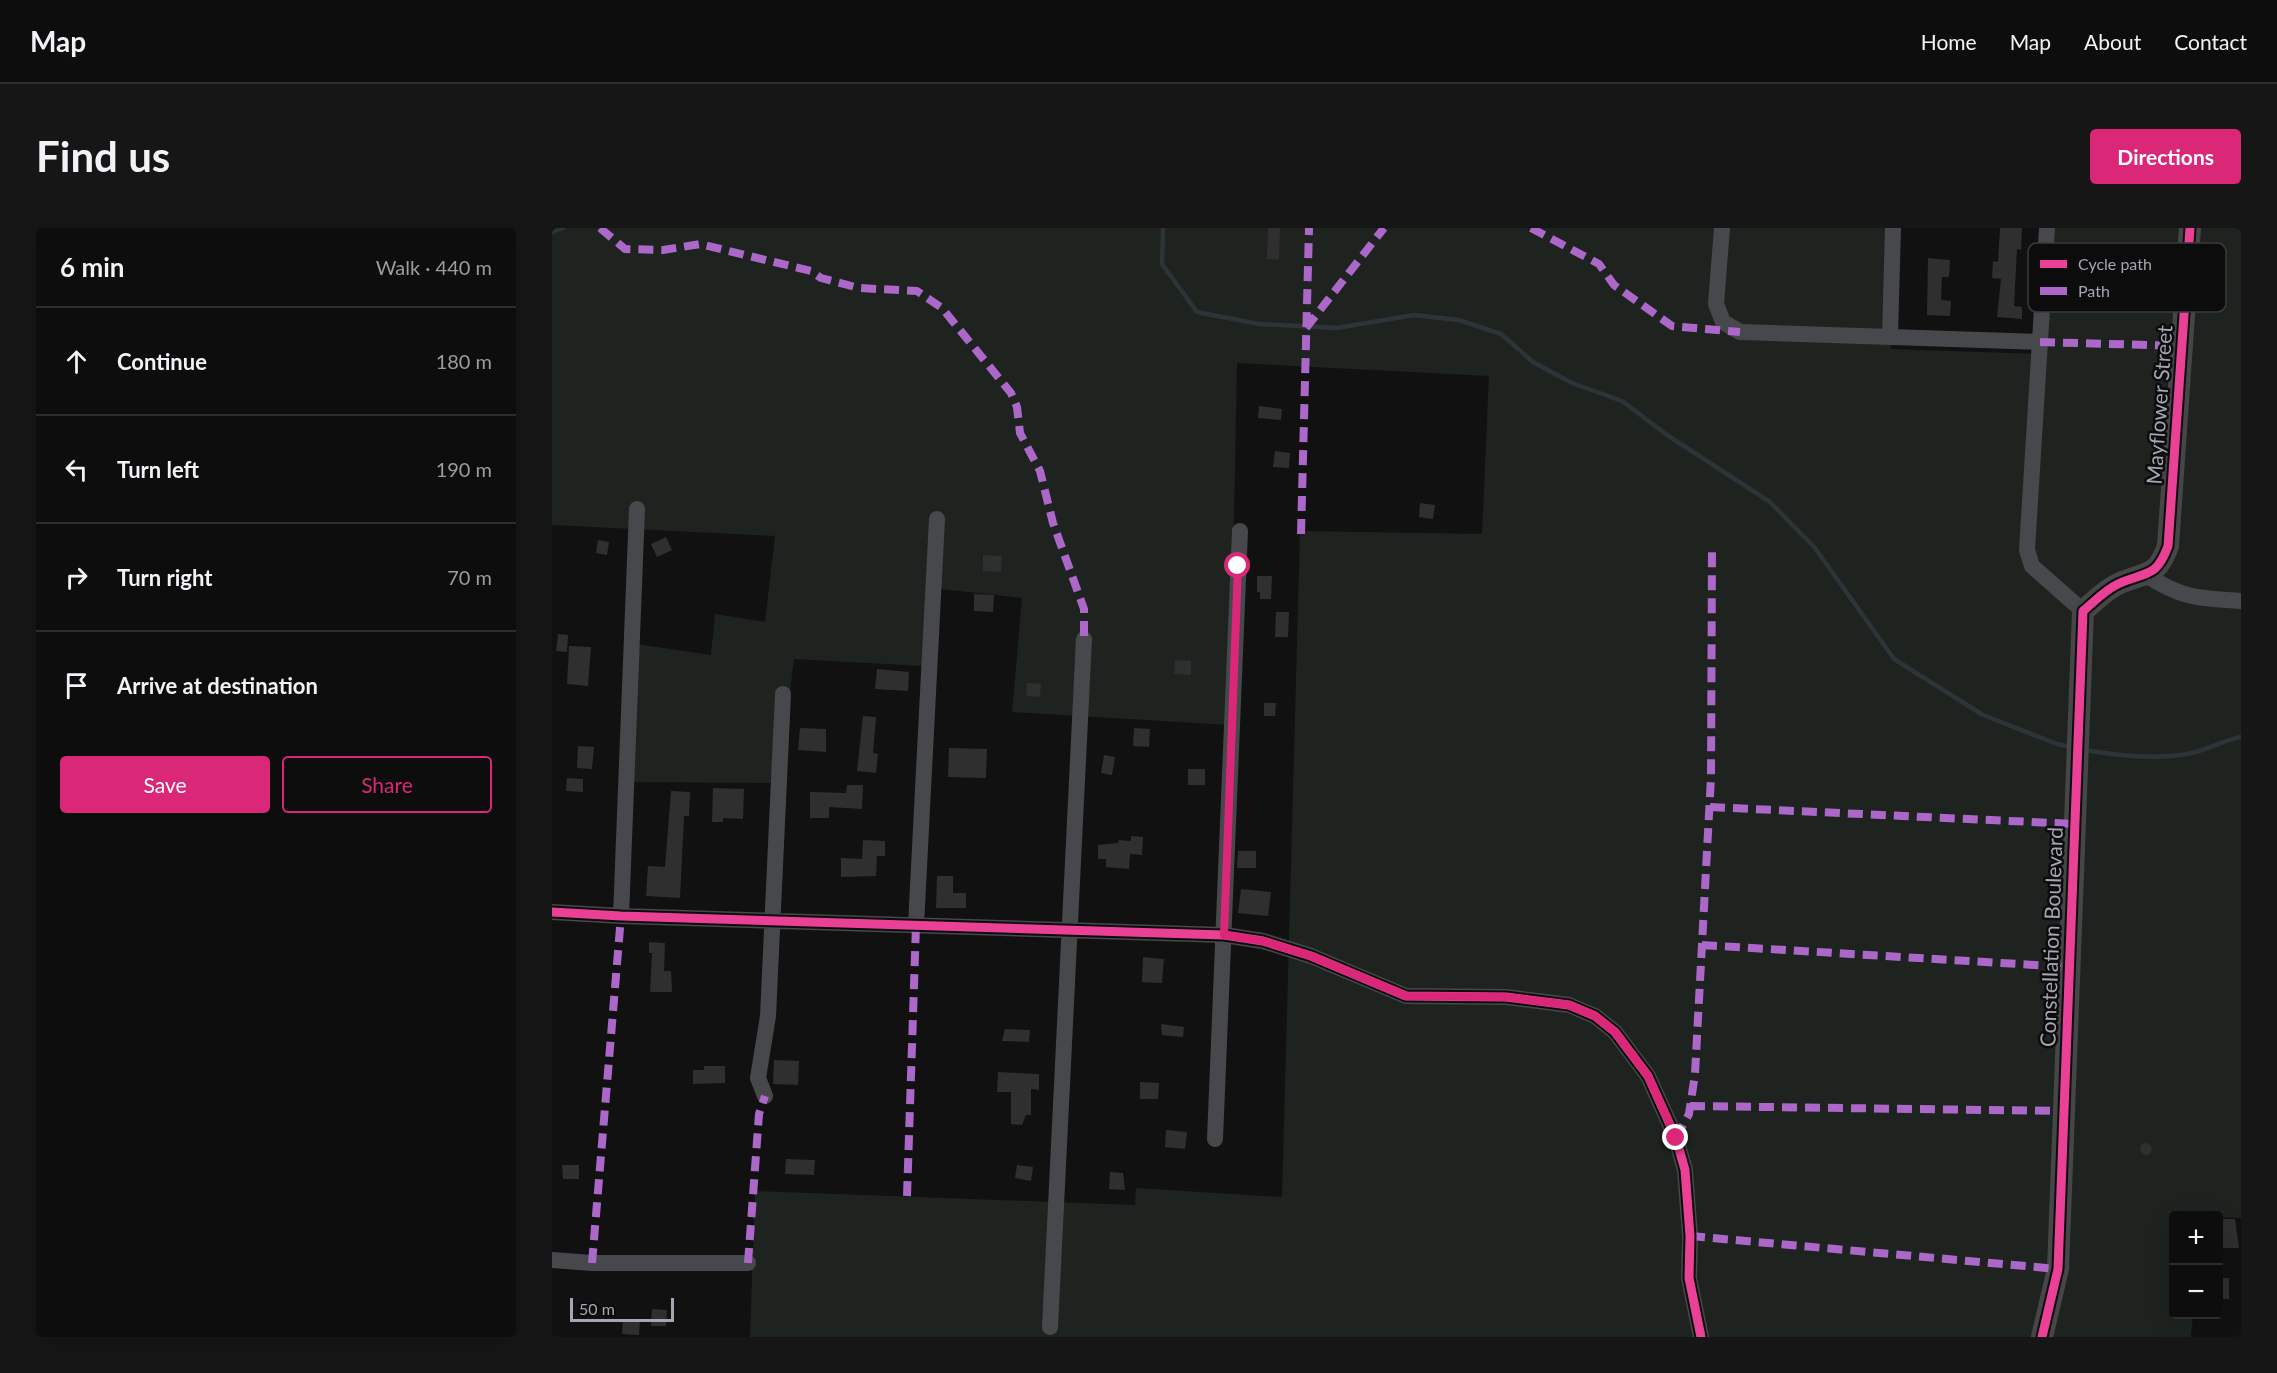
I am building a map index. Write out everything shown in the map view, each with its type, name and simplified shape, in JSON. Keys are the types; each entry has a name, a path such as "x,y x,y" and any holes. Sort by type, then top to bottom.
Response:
{"street":[{"path":"1722,228 1716,304 1723,322 1740,332 2040,342"},
{"path":"1890,336 1893,228"},
{"path":"2046,243 2047,228"},
{"name":"Mayflower Street","path":"2189,243 2190,228"},
{"path":"2042,312 2026,550 2032,566 2083,611 2116,585 2146,575 2172,592 2200,598 2241,601"},
{"name":"Mayflower Street","path":"2146,575 2161,564 2168,546 2184,312"},
{"path":"621,916 637,509"},
{"path":"916,925 937,519"},
{"path":"1215,1139 1240,531"},
{"name":"Constellation Boulevard","path":"2042,1337 2058,1269 2083,611"},
{"path":"1050,1327 1084,639"},
{"path":"765,1096 758,1078 768,1016 783,694"},
{"path":"552,912 1224,935 1263,941 1311,956 1406,996 1506,997 1569,1005 1595,1016 1615,1032 1648,1076 1676,1138 1685,1170 1690,1236 1689,1278 1701,1337"},
{"path":"552,1260 592,1263 748,1263"}],"shaded area":[{"path":"552,228 1894,228 1891,349 2045,354 2048,312 2226,312 2226,243 2052,243 2053,228 2241,228 2241,1218 2223,1217 2223,1211 2169,1211 2169,1319 2193,1319 2191,1337 750,1337 755,1191 1135,1205 1136,1188 1282,1197 1300,531 1482,534 1489,376 1237,363 1230,725 1012,712 1022,598 933,588 923,666 794,659 779,783 629,782 636,644 711,655 715,614 765,622 775,536 552,525"}],"building":[{"path":"1268,228 1280,228 1279,260 1267,259"},
{"path":"2000,228 2022,228 2021,250 2017,249 2014,306 2022,307 2022,319 1997,317 2001,279 1992,278 1993,261 1998,262"},
{"path":"1928,258 1950,260 1949,277 1942,277 1941,300 1951,301 1950,316 1927,315"},
{"path":"1259,406 1282,409 1281,420 1258,418"},
{"path":"1275,451 1290,453 1289,468 1273,467"},
{"path":"1420,503 1435,505 1433,519 1419,517"},
{"path":"666,537 672,550 657,557 651,544"},
{"path":"598,540 609,542 607,555 596,553"},
{"path":"983,555 1002,556 1001,572 983,571"},
{"path":"1257,576 1272,576 1271,599 1260,599 1260,592 1257,592"},
{"path":"974,594 994,595 993,612 974,611"},
{"path":"1276,612 1289,612 1288,637 1275,637"},
{"path":"558,634 568,635 567,652 556,651"},
{"path":"569,646 591,647 588,686 567,684"},
{"path":"1175,660 1191,661 1191,675 1174,674"},
{"path":"877,669 909,672 908,691 875,689"},
{"path":"1027,683 1041,684 1040,697 1026,696"},
{"path":"1264,703 1276,703 1275,716 1264,716"},
{"path":"863,716 876,717 873,753 878,754 876,773 857,771"},
{"path":"800,728 826,729 826,752 798,750"},
{"path":"1134,728 1150,729 1149,747 1133,746"},
{"path":"578,746 594,747 592,769 577,768"},
{"path":"949,748 987,749 986,778 948,777"},
{"path":"1104,755 1115,757 1112,775 1101,773"},
{"path":"1188,769 1205,769 1205,785 1188,785"},
{"path":"567,778 583,779 583,792 566,791"},
{"path":"847,785 863,785 862,809 829,807 829,818 810,818 810,792 846,793"},
{"path":"713,788 744,789 743,819 723,818 723,822 712,822"},
{"path":"671,791 690,792 689,816 684,816 680,898 646,896 648,866 665,867"},
{"path":"1131,836 1143,837 1142,855 1130,854 1129,869 1106,867 1106,859 1098,859 1098,845 1118,843 1119,840 1131,841"},
{"path":"863,840 885,841 885,856 877,856 876,876 841,877 841,858 862,859"},
{"path":"1238,851 1256,851 1256,868 1237,868"},
{"path":"937,876 953,876 953,893 966,893 966,908 936,908"},
{"path":"1241,889 1271,892 1268,916 1238,913"},
{"path":"649,942 665,943 664,971 671,971 672,992 650,992 652,953 649,953"},
{"path":"1143,957 1164,959 1162,983 1142,982"},
{"path":"1161,1024 1184,1027 1183,1037 1162,1035"},
{"path":"1005,1029 1030,1030 1029,1042 1002,1041"},
{"path":"774,1060 799,1061 798,1085 773,1084"},
{"path":"704,1066 725,1066 725,1083 693,1084 693,1070 704,1070"},
{"path":"998,1072 1039,1074 1039,1090 1031,1089 1031,1115 1026,1115 1022,1125 1011,1124 1011,1092 997,1092"},
{"path":"1140,1082 1159,1083 1158,1099 1140,1099"},
{"path":"1166,1130 1187,1132 1185,1149 1165,1147"},
{"path":"2148,1143 2151,1144 2151,1154 2144,1155 2141,1154 2140,1147 2141,1144"},
{"path":"786,1159 815,1160 814,1175 785,1174"},
{"path":"562,1165 579,1165 579,1179 563,1179"},
{"path":"1017,1165 1033,1167 1031,1181 1015,1178"},
{"path":"1110,1172 1123,1173 1125,1190 1109,1189"},
{"path":"2223,1219 2235,1219 2239,1248 2223,1248"},
{"path":"2223,1278 2229,1278 2229,1299 2223,1299"},
{"path":"652,1309 667,1310 666,1326 651,1326"},
{"path":"623,1320 640,1320 639,1335 622,1334"}],"waterway":[{"path":"552,232 563,228"},
{"path":"1163,228 1162,264 1197,312 1259,324 1337,328 1414,315 1459,320 1501,334 1533,362 1572,383 1622,401 1667,435 1770,502 1815,548 1894,659 1983,715 2057,744 2071,747"},
{"path":"2085,750 2152,757 2179,755 2241,737"}],"marked path":[{"path":"600,228 625,249 663,250 700,244 811,271 821,278 859,288 917,291 942,308 1011,393 1017,407 1020,433 1040,471 1053,523 1084,609 1084,639"},
{"path":"1301,534 1309,228"},
{"path":"1306,328 1384,228"},
{"path":"1531,228 1599,264 1614,285 1672,326 1740,332"},
{"path":"2040,342 2182,346"},
{"path":"1676,1138 1689,1114 1695,1074 1711,777 1712,552"},
{"path":"1710,807 2075,824"},
{"path":"592,1263 621,916"},
{"path":"907,1196 916,925"},
{"path":"1702,945 2069,967"},
{"path":"748,1263 759,1114 765,1096"},
{"path":"1690,1106 2064,1111"},
{"path":"1690,1236 2058,1269"}],"cycle path":[{"path":"2189,243 2190,228"},
{"path":"2042,1337 2058,1269 2083,611 2113,587 2154,569 2164,557 2168,546 2184,312"},
{"path":"552,912 1224,935 1263,941 1311,956 1406,996 1506,997 1569,1005 1595,1016 1615,1032 1648,1076 1676,1138 1685,1170 1690,1236 1689,1278 1701,1337"}],"route":[{"path":"1238,566 1224,935 1263,941 1311,956 1406,996 1506,997 1569,1005 1595,1016 1615,1032 1648,1076 1676,1138"}]}
